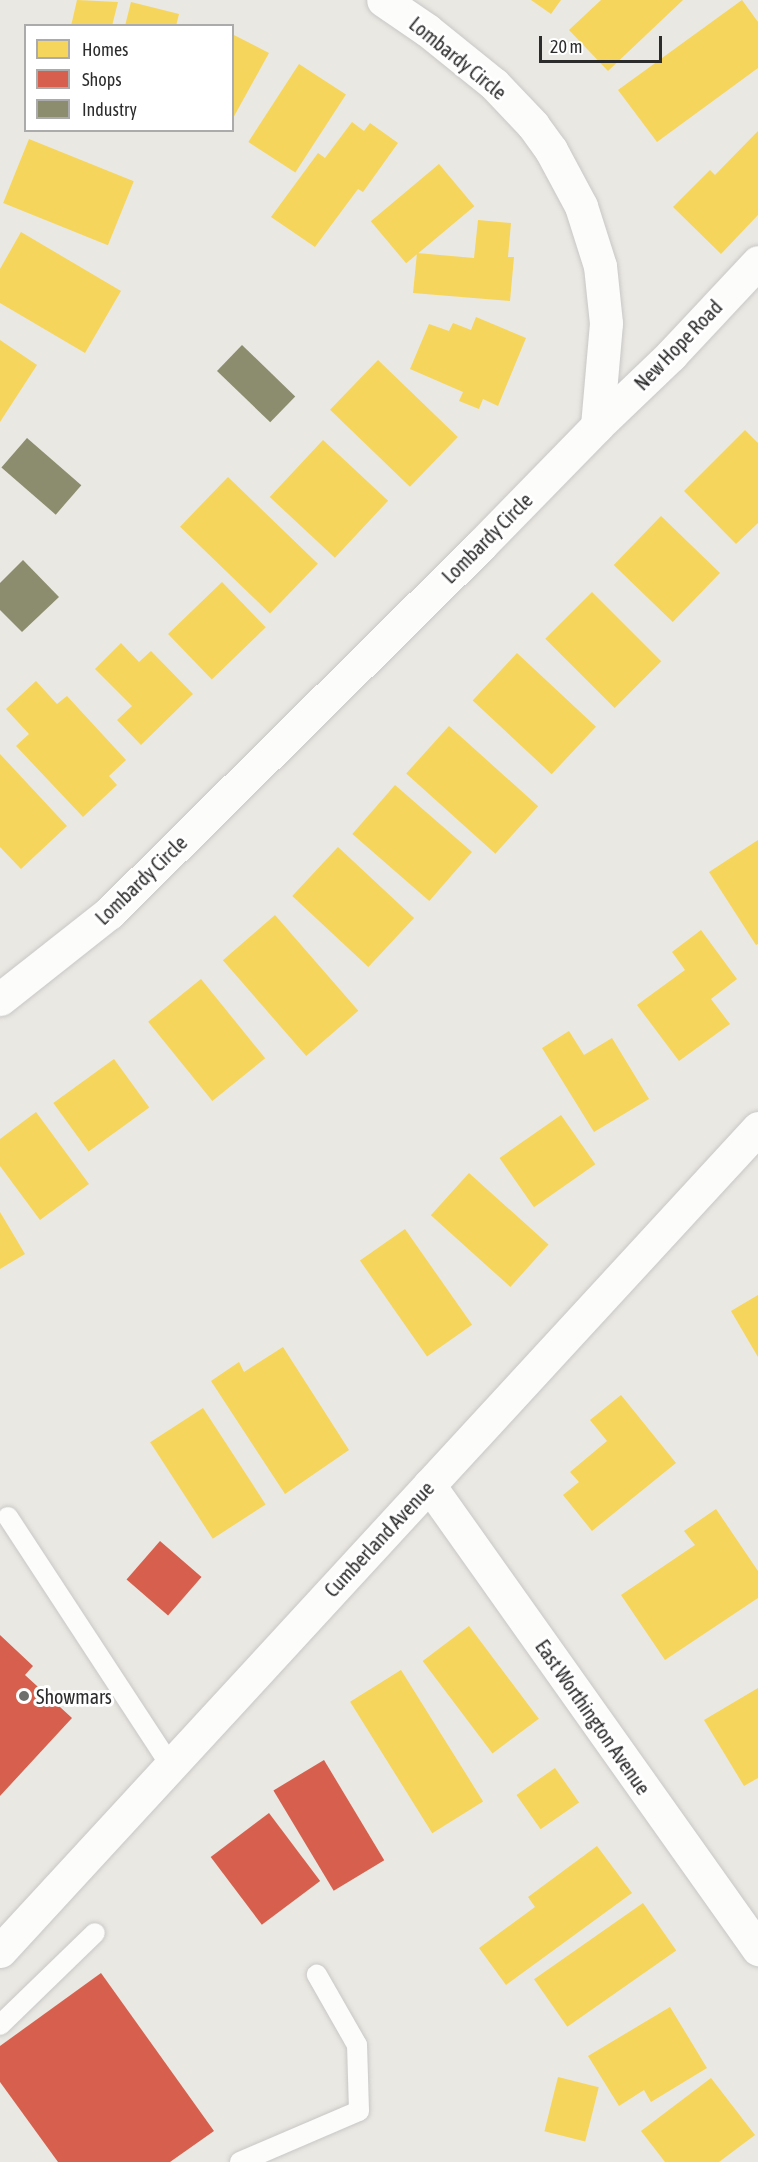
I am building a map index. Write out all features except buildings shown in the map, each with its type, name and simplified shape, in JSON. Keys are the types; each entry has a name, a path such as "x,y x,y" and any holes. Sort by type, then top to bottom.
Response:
{"street":[{"name":"Lombardy Circle","path":"0,999 109,913 474,552 597,426 606,323 600,266 581,206 551,150 533,125 510,100 486,77 436,37 382,0"},
{"name":"New Hope Road","path":"597,426 671,354 758,262"},
{"name":"Cumberland Avenue","path":"0,1951 758,1128"},
{"name":"East Worthington Avenue","path":"429,1485 758,1949"}],"lane":[{"path":"8,1517 171,1766"},
{"path":"0,2025 95,1933"},
{"path":"240,2162 359,2111 357,2045 317,1975"}],"place":[{"name":"Showmars","path":"24,1696"}]}
